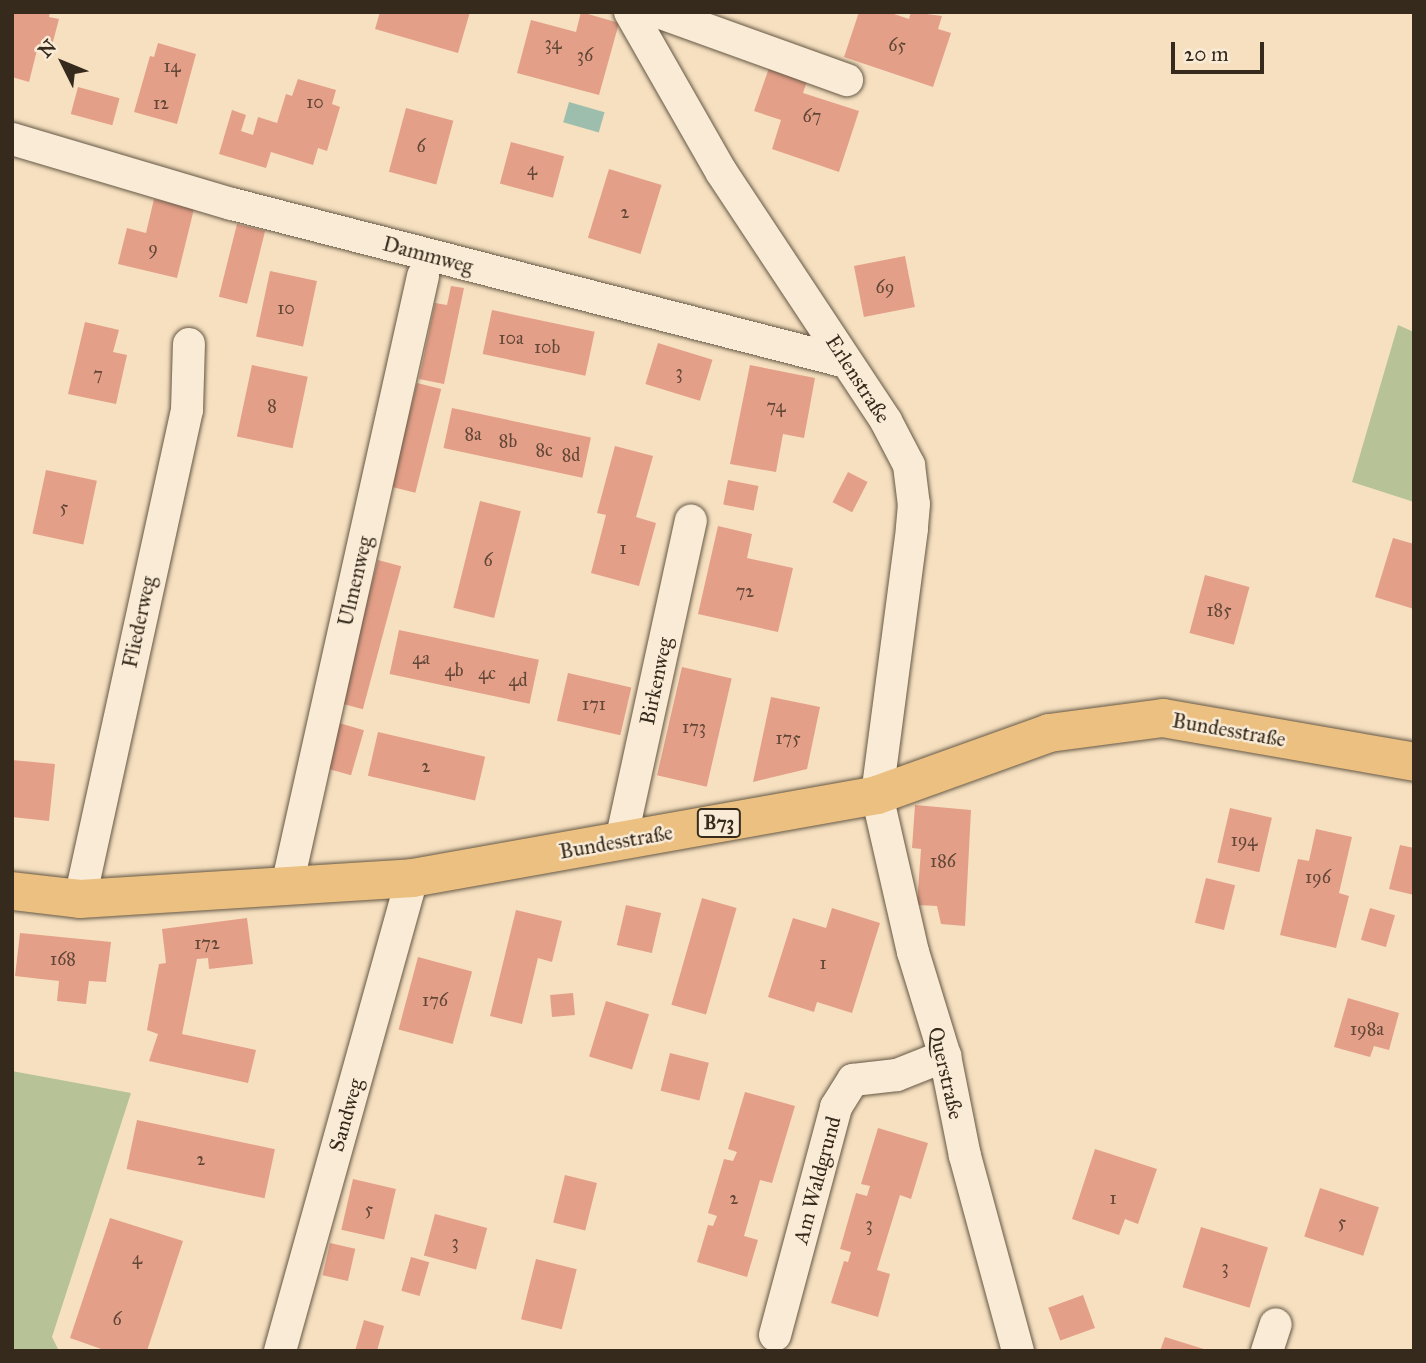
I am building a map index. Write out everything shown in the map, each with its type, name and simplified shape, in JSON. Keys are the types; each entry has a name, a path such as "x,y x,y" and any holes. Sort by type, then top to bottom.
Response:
{"main road":[{"name":"Bundesstraße","path":"12,891 80,899 412,878 877,795 1049,733 1163,718 1414,762"}],"street":[{"name":"Erlenstraße","path":"630,12 722,173 904,452 909,464 914,504 877,795"},
{"path":"658,12 847,80"},
{"name":"Dammweg","path":"12,139 245,207 846,362"},
{"name":"Ulmenweg","path":"286,886 423,276"},
{"name":"Fliederweg","path":"80,899 187,410 190,344"},
{"name":"Birkenweg","path":"621,841 691,521"},
{"name":"Querstraße","path":"877,795 913,952 945,1056 965,1156 1018,1351"},
{"name":"Sandweg","path":"279,1351 412,878"},
{"name":"Am Waldgrund","path":"775,1335 836,1107 853,1080 897,1075 945,1056"}],"shaded area":[{"path":"569,102 605,112 599,132 563,122"},
{"path":"1398,325 1414,332 1414,502 1352,482"},
{"path":"12,1071 131,1093 52,1337 59,1351 12,1351"}],"building":[{"path":"12,12 50,12 49,17 59,19 50,53 37,50 29,82 12,77"},
{"path":"380,12 470,12 458,53 375,29"},
{"path":"581,12 619,23 599,95 517,73 531,20 576,32"},
{"path":"859,12 888,12 909,19 911,12 942,16 938,29 951,33 933,87 844,57"},
{"path":"158,43 196,54 177,124 134,112 150,56 154,57"},
{"path":"769,68 807,81 803,93 859,111 839,172 772,149 781,120 754,111"},
{"path":"298,79 336,90 332,104 340,107 327,151 318,148 313,165 271,152 266,168 219,154 232,110 246,115 241,131 253,135 258,117 277,123 286,94 292,96"},
{"path":"78,87 120,98 112,125 71,114"},
{"path":"406,108 453,121 436,184 389,172"},
{"path":"511,142 564,156 553,198 500,184"},
{"path":"609,169 662,185 641,254 588,238"},
{"path":"154,199 194,209 177,278 118,264 127,228 146,233"},
{"path":"237,224 265,231 247,304 219,297"},
{"path":"905,256 915,307 864,317 854,266"},
{"path":"270,271 317,281 303,347 256,337"},
{"path":"451,286 464,288 444,384 419,379 435,303 447,305"},
{"path":"492,310 595,332 585,376 483,354"},
{"path":"85,322 119,330 113,352 127,355 116,404 68,394"},
{"path":"658,343 713,360 700,401 645,384"},
{"path":"252,365 308,377 293,448 237,436"},
{"path":"750,365 815,378 804,438 783,434 776,472 730,464"},
{"path":"417,383 441,389 415,493 391,487"},
{"path":"452,408 591,438 582,478 443,448"},
{"path":"615,446 653,456 636,517 656,523 639,586 591,573 606,515 597,513"},
{"path":"46,470 97,481 83,544 32,534"},
{"path":"848,472 868,482 852,512 833,502"},
{"path":"728,480 758,486 754,510 723,505"},
{"path":"480,501 521,511 494,618 453,608"},
{"path":"718,526 752,534 747,558 793,568 778,632 698,614"},
{"path":"1393,538 1414,544 1414,609 1375,597"},
{"path":"378,560 401,566 363,709 340,703"},
{"path":"1205,575 1249,587 1234,645 1189,633"},
{"path":"399,630 539,660 530,704 390,674"},
{"path":"682,667 732,678 707,787 657,775"},
{"path":"568,673 631,688 620,735 557,721"},
{"path":"771,697 820,707 807,769 753,782"},
{"path":"339,723 364,730 351,775 326,768"},
{"path":"378,732 485,757 475,801 368,776"},
{"path":"12,760 55,764 49,821 12,817"},
{"path":"915,805 971,810 965,926 941,924 937,906 917,905 921,849 912,848"},
{"path":"1230,808 1272,818 1259,872 1217,863"},
{"path":"1316,829 1352,837 1339,893 1349,896 1336,948 1280,935 1298,859 1309,861"},
{"path":"1400,845 1414,848 1414,895 1389,889"},
{"path":"1206,878 1235,885 1224,930 1195,923"},
{"path":"702,898 737,908 706,1015 671,1005"},
{"path":"626,905 661,913 652,953 617,945"},
{"path":"832,908 880,923 852,1013 817,1002 814,1012 768,997 793,918 826,928"},
{"path":"1370,908 1395,915 1386,947 1361,940"},
{"path":"516,910 562,921 552,962 538,958 522,1024 490,1016"},
{"path":"247,918 253,964 209,969 208,958 197,959 182,1034 256,1050 248,1083 149,1061 158,1034 147,1030 159,964 166,963 162,929"},
{"path":"20,933 111,942 106,982 89,981 86,1004 57,1001 59,981 15,976"},
{"path":"418,957 472,971 453,1044 399,1029"},
{"path":"573,993 575,1015 552,1017 550,995"},
{"path":"1348,998 1399,1013 1389,1050 1374,1046 1370,1057 1334,1047"},
{"path":"606,1001 649,1014 632,1070 589,1056"},
{"path":"670,1053 709,1063 699,1101 661,1091"},
{"path":"745,1092 795,1106 772,1183 760,1180 744,1236 758,1240 747,1277 697,1262 708,1225 713,1226 717,1216 708,1213 724,1159 733,1161 737,1152 728,1149"},
{"path":"137,1120 275,1149 265,1198 127,1169"},
{"path":"878,1128 928,1143 911,1199 900,1195 877,1270 890,1274 878,1317 831,1303 844,1261 848,1262 851,1252 840,1249 856,1193 867,1196 870,1186 861,1184"},
{"path":"1095,1149 1157,1169 1138,1224 1125,1219 1119,1235 1072,1219"},
{"path":"565,1175 597,1183 585,1231 553,1223"},
{"path":"353,1179 396,1189 384,1240 341,1230"},
{"path":"1320,1188 1379,1207 1363,1256 1304,1237"},
{"path":"435,1214 487,1228 476,1270 424,1256"},
{"path":"110,1218 183,1241 147,1351 107,1351 70,1338"},
{"path":"1201,1227 1268,1247 1250,1308 1183,1287"},
{"path":"330,1243 355,1249 348,1281 323,1275"},
{"path":"411,1257 429,1262 420,1296 401,1291"},
{"path":"536,1259 577,1269 562,1329 521,1319"},
{"path":"1083,1295 1095,1328 1060,1341 1048,1308"},
{"path":"364,1320 384,1326 377,1351 355,1351"},
{"path":"1165,1337 1207,1350 1207,1351 1160,1351"}]}
